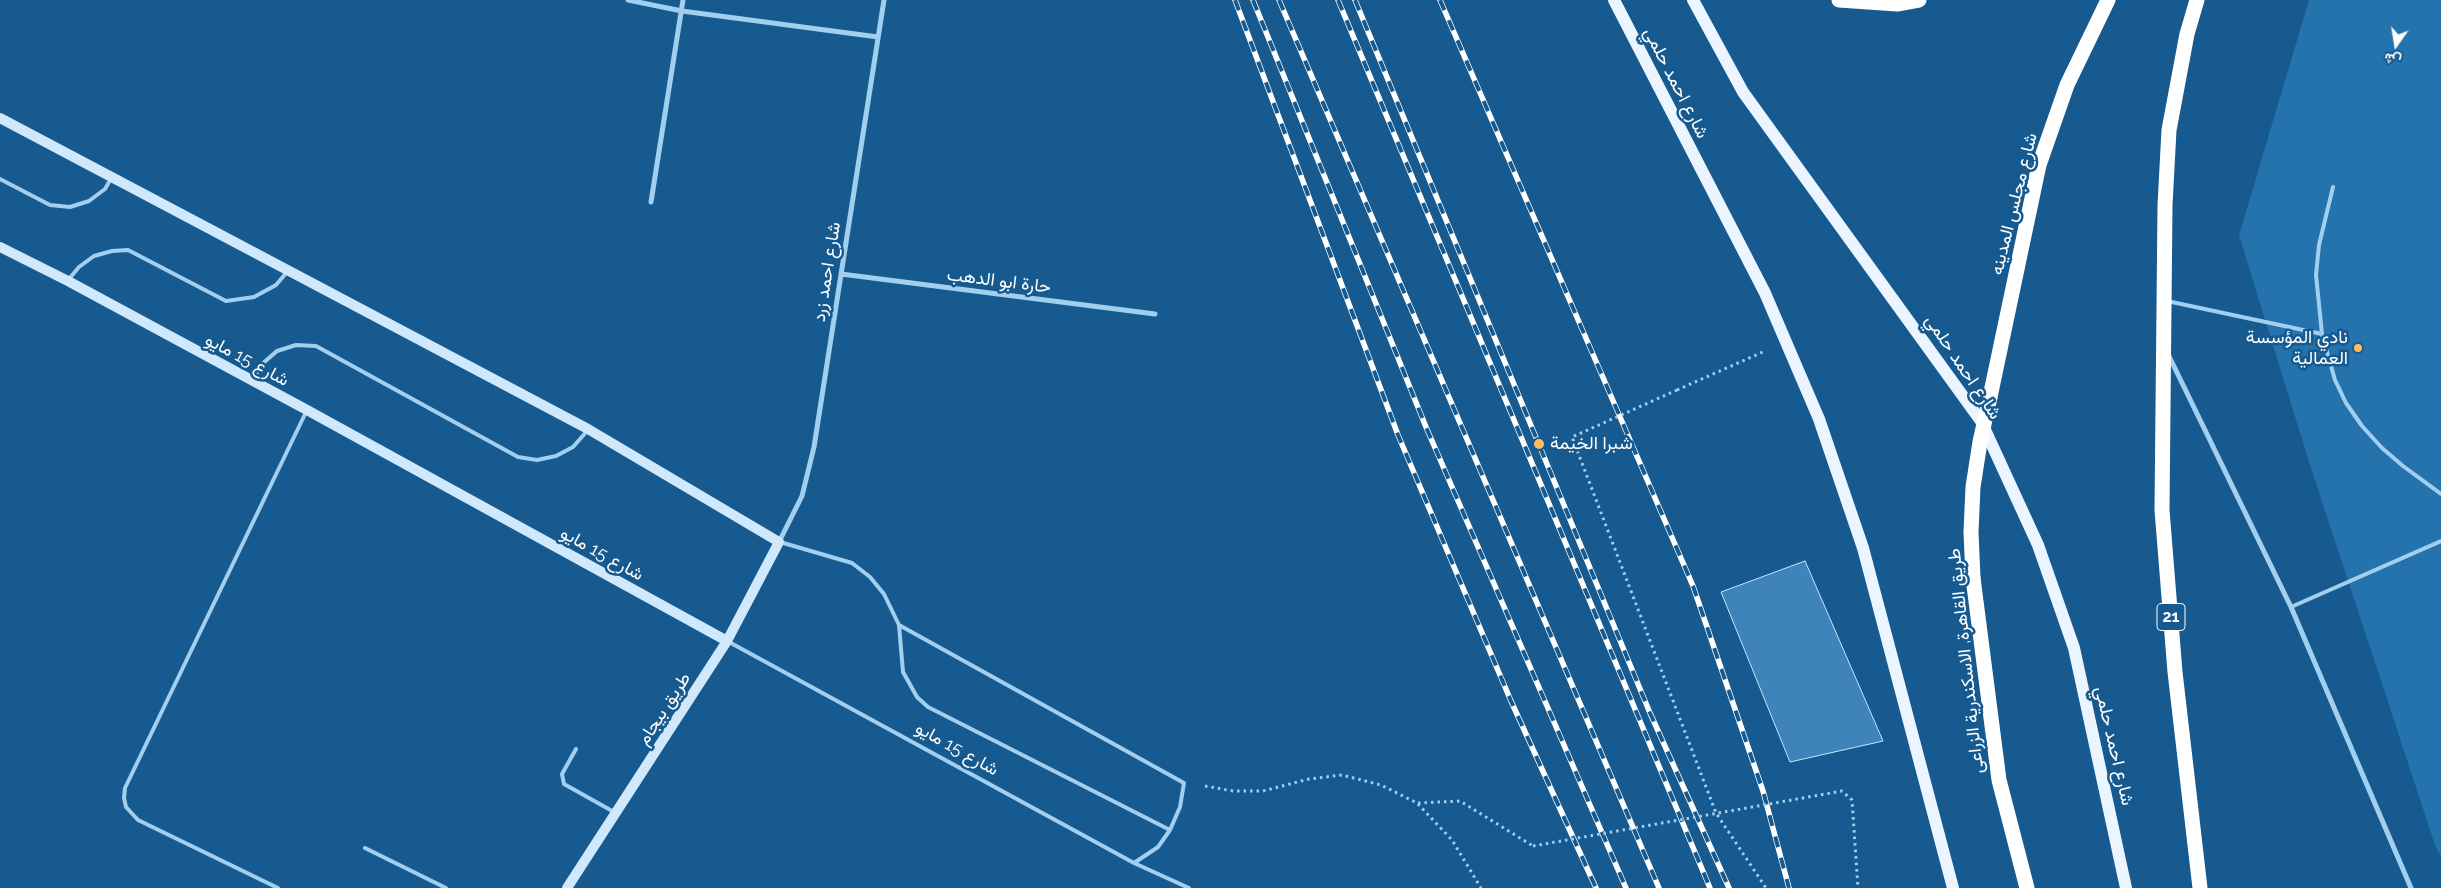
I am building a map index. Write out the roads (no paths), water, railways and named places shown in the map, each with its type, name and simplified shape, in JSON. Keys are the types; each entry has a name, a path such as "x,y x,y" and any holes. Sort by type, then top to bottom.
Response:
{"highway":[{"path":"1844,1 1897,4 1919,0"},
{"name":"شارع مجلس المدينه","path":"1990,397 2039,165 2067,85 2108,0"},
{"path":"2164,345 2165,205 2169,130 2187,34 2197,0"},
{"name":"21","path":"2164,345 2162,510 2175,672 2200,888"},
{"name":"طريق القاهرة, الاسكندرية الزراعى","path":"1990,397 1973,487 1971,532 1973,578 1999,780 2026,888"}],"main road":[{"name":"شارع احمد حلمي","path":"1614,0 1765,293 1819,419 1863,548 1953,888"},
{"name":"شارع احمد حلمي","path":"1693,0 1743,92 1981,421 2038,545 2074,648 2126,888"},
{"path":"0,118 588,430 779,542"},
{"name":"شارع 15 مايو","path":"0,247 68,281 307,410 727,641"},
{"name":"طريق بيجام","path":"567,888 727,641 779,542"}],"street":[{"path":"628,0 682,10 878,37"},
{"path":"651,202 683,0"},
{"name":"شارع احمد زرد","path":"779,542 802,496 814,447 884,0"},
{"name":"حارة ابو الدهب","path":"841,274 1155,314"},
{"path":"2164,345 2291,607 2411,888"}],"lane":[{"path":"0,179 50,205 70,207 89,202 105,189 112,177"},
{"path":"2333,187 2323,226 2316,275 2322,334 2335,380 2346,403 2362,426 2403,466 2441,494"},
{"path":"68,281 79,267 94,256 112,251 128,250 226,300 254,297 276,285 288,271"},
{"path":"2164,300 2322,334"},
{"path":"252,382 262,364 277,351 296,345 316,346 518,457 537,460 556,456 573,447 588,430"},
{"path":"278,888 138,820 126,807 124,798 125,788 307,410"},
{"path":"2291,607 2441,541"},
{"path":"779,542 852,563 870,577 884,594 899,625 903,672 917,697 928,707 1170,830"},
{"path":"899,625 1184,783 1180,807 1170,830 1158,847 1134,864"},
{"name":"شارع 15 مايو","path":"727,641 1134,864 1189,888"},
{"path":"576,748 562,774 564,784 616,813"},
{"path":"365,848 446,888"}],"railway":[{"path":"1235,0 1398,435 1511,701 1596,888"},
{"path":"1253,0 1426,427 1626,888"},
{"path":"1279,0 1659,888"},
{"path":"1338,0 1710,888"},
{"path":"1355,0 1650,713 1729,888"},
{"path":"1440,0 1693,586 1763,791 1789,888"}],"place":[{"name":"نادي المؤسسة العمالية","path":"2358,348"},
{"name":"شبرا الخيمة","path":"1539,444"}]}
